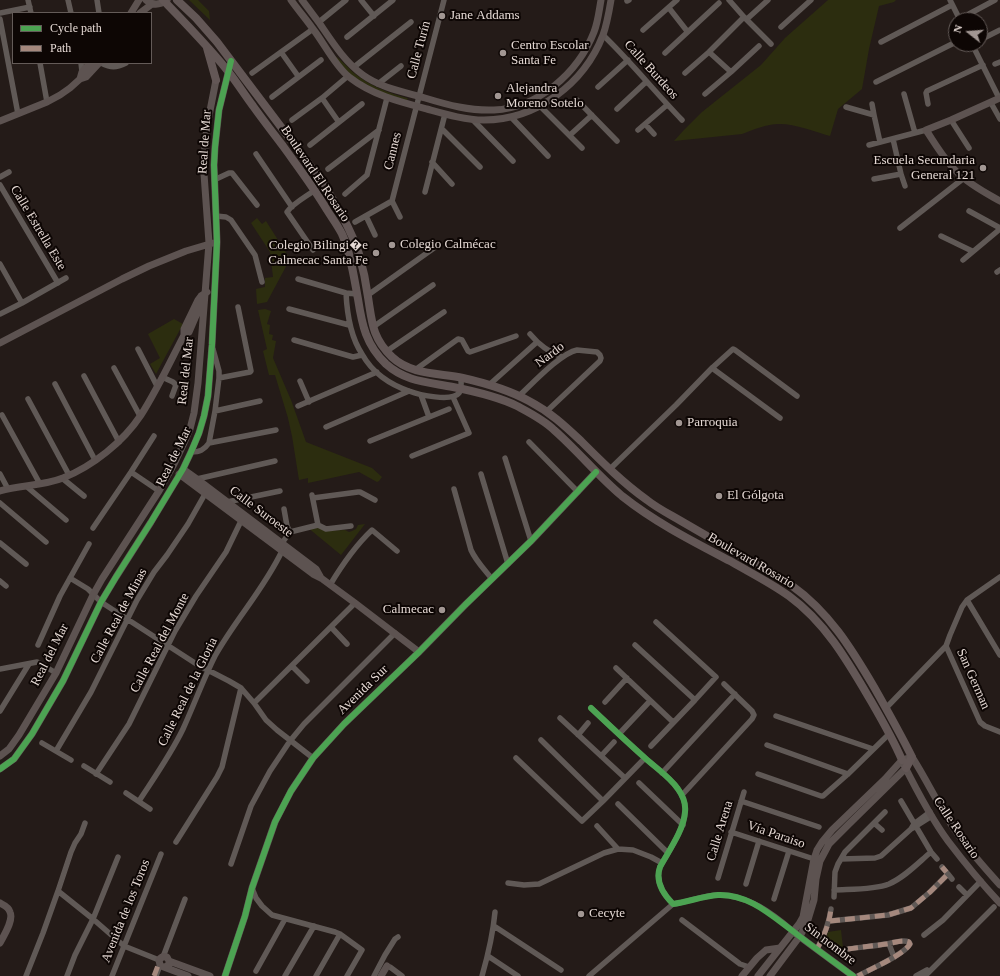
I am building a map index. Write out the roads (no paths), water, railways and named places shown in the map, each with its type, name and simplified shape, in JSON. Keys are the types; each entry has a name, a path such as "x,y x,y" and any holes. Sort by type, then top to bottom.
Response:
{"main road":[{"name":"Boulevard El Rosario","path":"178,1 208,30 331,195 356,246 363,271 373,327 379,341 387,352 400,363 415,370 462,378 490,385 519,396 559,420 610,469"},
{"name":"Boulevard El Rosario","path":"159,2 171,8 206,44 229,72 253,107 315,190 341,233 346,245 363,328 373,349 387,365 409,378 461,389 510,403 554,429 596,472"},
{"path":"206,44 216,80"},
{"name":"Boulevard Rosario","path":"610,469 649,502 768,571 792,586 816,606 838,630 851,648 886,708 912,757"},
{"name":"Boulevard Rosario","path":"596,472 622,495 648,514 682,535 764,580 789,596 811,614 840,649 858,678 902,760"},
{"path":"648,514 654,505"},
{"path":"830,636 838,630"},
{"path":"906,768 912,757"}],"street":[{"path":"0,13 30,10 28,0"},
{"path":"68,0 71,12"},
{"path":"97,0 99,12"},
{"path":"135,11 136,0"},
{"path":"135,11 139,0"},
{"path":"601,0 598,19 593,33 586,48 567,75 535,99 512,108 494,110 459,108 393,90 378,84 354,68 338,50 302,0 293,3 313,28 341,69 348,76 365,87 387,98 445,114 474,120 485,120 522,114 532,110 558,94 575,79 590,59 603,35 611,0"},
{"path":"319,22 346,0"},
{"path":"361,0 374,16"},
{"path":"347,37 393,0"},
{"name":"Calle Turín","path":"416,106 444,0"},
{"path":"643,30 677,0"},
{"path":"729,0 771,44"},
{"path":"685,73 745,18 768,0"},
{"path":"782,27 811,0"},
{"path":"973,12 995,0"},
{"path":"135,11 159,2"},
{"path":"880,42 951,2 956,12"},
{"path":"665,53 719,3"},
{"path":"669,8 688,31"},
{"path":"0,19 18,114"},
{"path":"354,68 411,22"},
{"path":"252,73 313,28"},
{"path":"988,36 1000,30"},
{"name":"Calle Burdeos","path":"603,35 628,60 646,82 682,120"},
{"path":"705,94 759,46"},
{"path":"876,82 948,46"},
{"path":"331,55 338,50"},
{"path":"281,52 298,76"},
{"path":"709,52 731,72"},
{"path":"868,145 926,130 1000,98 976,52"},
{"path":"272,97 321,60"},
{"path":"598,87 628,60"},
{"name":"Real de Mar","path":"0,769 14,759 32,734 63,681 116,577 181,472 199,432 208,396 212,345 217,242 214,180 216,133 219,110 231,61"},
{"path":"40,64 47,102"},
{"path":"81,64 83,76"},
{"path":"83,76 89,64"},
{"path":"0,121 47,102 70,88 99,64"},
{"path":"102,64 110,67 119,67 124,64"},
{"path":"928,104 927,91 983,65"},
{"path":"378,84 401,66"},
{"path":"292,120 322,98 348,76"},
{"name":"Real del Mar","path":"0,756 9,749 19,735 56,673 93,595 174,464 190,429 194,413 201,351 209,243 204,174 205,142 216,80"},
{"path":"617,109 646,82"},
{"path":"904,94 915,133"},
{"path":"322,98 338,121"},
{"path":"345,194 367,175 387,98"},
{"path":"535,99 540,106 582,148"},
{"path":"577,100 617,142"},
{"path":"991,103 1000,119"},
{"path":"310,145 338,121 362,104"},
{"path":"872,104 880,142"},
{"path":"638,130 667,105"},
{"name":"Cannes","path":"392,201 416,106"},
{"path":"846,108 874,114"},
{"path":"425,192 445,114"},
{"path":"570,135 592,115"},
{"path":"511,116 548,156"},
{"path":"474,120 513,161"},
{"path":"951,120 969,148"},
{"path":"645,124 654,134"},
{"path":"442,129 480,168"},
{"path":"328,169 379,130"},
{"path":"926,130 951,166 964,178 985,193 1000,201"},
{"path":"894,139 905,186"},
{"path":"256,154 292,207"},
{"path":"432,162 452,184"},
{"path":"0,177 9,172"},
{"path":"214,180 232,173 257,205"},
{"path":"874,179 901,174"},
{"path":"900,228 964,178"},
{"name":"Calle Estrella Este","path":"0,185 58,283"},
{"path":"313,250 287,214 287,211 315,190"},
{"path":"355,222 392,201 400,217"},
{"path":"962,260 1000,228 969,211"},
{"path":"216,216 231,220 255,255 262,282"},
{"path":"366,216 375,236"},
{"path":"941,236 972,251"},
{"path":"0,343 149,266 186,251 209,243 217,242"},
{"path":"368,296 434,248"},
{"path":"0,264 22,303"},
{"path":"0,314 66,278"},
{"path":"298,280 346,293 357,294"},
{"path":"373,327 433,285"},
{"path":"0,491 40,484 65,477 95,460 119,442 140,416 157,386 184,335 184,329 198,300 214,292"},
{"path":"346,293 349,325 354,338 362,355 383,377 394,385 409,391 421,395 443,397 453,397 458,394 461,389 462,378"},
{"path":"219,378 251,372 238,307"},
{"path":"290,309 349,325"},
{"path":"387,352 444,312"},
{"path":"530,334 546,350 562,357"},
{"path":"415,370 458,339 462,340 470,352 516,336"},
{"path":"294,340 353,357 362,355"},
{"path":"490,385 537,342"},
{"path":"191,452 204,449 209,443 219,378 219,371 212,345"},
{"path":"138,349 157,386"},
{"path":"610,469 733,349 797,396"},
{"name":"Nardo","path":"519,396 562,357 574,350 597,352 601,358 600,361 546,411"},
{"path":"114,368 140,416"},
{"path":"712,368 780,418"},
{"path":"298,406 377,372"},
{"path":"84,376 119,442"},
{"path":"162,377 176,385 172,396"},
{"path":"300,381 309,402"},
{"path":"55,384 95,460"},
{"path":"326,427 409,391"},
{"path":"421,395 429,417"},
{"path":"412,456 469,433 453,397"},
{"path":"28,399 65,477 84,496"},
{"path":"215,411 260,401"},
{"path":"370,441 449,409"},
{"path":"2,415 40,484"},
{"path":"209,443 276,430"},
{"path":"93,528 154,436"},
{"path":"529,442 578,492"},
{"path":"505,458 531,541"},
{"path":"197,479 275,462"},
{"path":"131,472 158,491"},
{"name":"Calle Suroeste","path":"181,472 197,479 282,543 316,569 321,578"},
{"name":"Calle Suroeste","path":"181,472 205,494 313,574 321,578 355,603 419,652"},
{"name":"Avenida Sur","path":"225,976 245,916 252,888 275,822 299,778 313,758 344,724 531,541 596,472"},
{"path":"0,474 8,489"},
{"path":"481,474 508,564"},
{"path":"26,486 66,520"},
{"path":"454,489 471,550 480,566 492,578"},
{"path":"227,502 280,491"},
{"path":"318,525 313,496 360,492 375,500"},
{"name":"Calle Real de Minas","path":"56,751 91,692 144,588 188,524 205,494"},
{"path":"0,503 46,542"},
{"path":"284,509 287,526 290,532"},
{"name":"Calle Real del Monte","path":"96,774 129,724 184,615 226,552 241,521"},
{"path":"282,543 290,532 318,525 326,529 351,526"},
{"path":"330,585 347,559 372,530 397,551"},
{"path":"0,543 26,564"},
{"path":"38,645 60,596 89,544"},
{"name":"Calle Real de la Gloria","path":"139,801 183,729 208,671 226,638 272,570 282,551"},
{"path":"886,708 946,646 962,607 967,600 1000,577"},
{"path":"70,578 88,589 102,602 179,653 208,671 241,688 266,720 290,741 313,758"},
{"path":"0,581 6,586"},
{"path":"967,600 1000,655"},
{"path":"254,703 355,603"},
{"path":"651,746 696,700 716,677 656,622"},
{"path":"331,627 347,644"},
{"path":"231,864 251,806 270,771 290,741 304,724 395,633"},
{"path":"635,645 696,700"},
{"name":"San German","path":"946,646 980,722 982,725 1000,732"},
{"path":"0,669 39,663 56,673"},
{"path":"0,711 29,664"},
{"path":"292,666 307,681"},
{"path":"616,668 650,702 673,722"},
{"path":"606,702 627,678"},
{"path":"682,795 754,715 724,684"},
{"path":"176,842 222,767 241,688"},
{"path":"662,773 735,694"},
{"path":"620,734 650,702"},
{"path":"591,708 675,785 682,795 685,805 683,825 658,873 658,880 667,898 673,904"},
{"path":"776,716 873,749"},
{"path":"560,718 625,778"},
{"path":"578,735 588,723"},
{"path":"758,774 822,796 848,774 889,734"},
{"path":"541,740 603,801"},
{"path":"601,756 614,742"},
{"path":"42,743 71,760"},
{"path":"767,745 848,774"},
{"path":"758,976 803,917 814,860 817,850 822,842 832,830 885,779 902,760 912,757"},
{"name":"Calle Rosario","path":"912,757 957,833 1000,885"},
{"path":"516,758 582,821 645,758"},
{"name":"Calle Rosario","path":"902,760 947,840 981,881 997,905"},
{"path":"84,766 110,782"},
{"path":"770,976 808,923 814,900 816,878 820,861 829,844 906,768"},
{"path":"639,783 683,825"},
{"name":"Calle Arena","path":"718,878 744,792"},
{"path":"126,793 150,809"},
{"path":"741,801 819,827"},
{"path":"901,801 913,826 937,860"},
{"path":"618,804 668,853"},
{"path":"834,898 836,872 841,858 845,852 885,812"},
{"path":"841,858 875,858 881,856 913,826 931,814"},
{"path":"874,823 882,830"},
{"path":"26,976 58,891 70,852 85,824"},
{"path":"597,826 618,849"},
{"name":"Vía Paraiso","path":"731,832 789,850 814,860"},
{"path":"746,884 759,841"},
{"path":"508,883 524,885 539,884 604,853 618,849 633,850 662,863"},
{"path":"774,899 789,850"},
{"path":"834,890 879,887 888,884 899,879 931,852"},
{"name":"Avenida de los Toros","path":"112,976 161,854"},
{"path":"67,976 75,955 93,919 118,857"},
{"path":"942,867 952,879"},
{"path":"830,920 888,915 911,908 948,874"},
{"path":"924,935 943,920 981,881"},
{"path":"959,887 967,895"},
{"path":"252,888 256,898 272,915 327,929 340,934 362,950 347,976"},
{"path":"58,891 124,946 163,962 210,976"},
{"path":"589,976 673,904 718,895 732,896 743,899 762,908 793,931"},
{"path":"156,976 163,962 185,898"},
{"path":"0,903 6,906 11,916 9,926 0,943"},
{"path":"924,976 997,905"},
{"path":"817,949 830,920 831,910"},
{"path":"482,976 488,956 494,926 495,912"},
{"path":"256,971 285,919"},
{"path":"682,920 740,964 749,966"},
{"path":"285,976 314,926"},
{"path":"494,926 561,970"},
{"name":"Sin nombre","path":"793,931 853,976"},
{"path":"316,976 340,934"},
{"path":"374,976 385,955 395,939 398,937"},
{"path":"848,949 906,941 910,944 894,957 858,976"},
{"path":"889,944 894,957"},
{"path":"743,975 749,966 766,950 780,948"},
{"path":"488,956 518,976"},
{"path":"163,962 188,976"},
{"path":"740,964 743,975"},
{"path":"381,976 387,966 402,976"},
{"path":"916,976 931,969"}],"place":[{"name":"Jane Addams","path":"442,16"},
{"name":"Centro Escolar Santa Fe","path":"503,53"},
{"name":"Alejandra Moreno Sotelo","path":"498,96"},
{"name":"Escuela Secundaria General 121","path":"983,168"},
{"name":"Colegio Calmécac","path":"392,245"},
{"name":"Colegio Bilingi�e Calmecac Santa Fe","path":"376,253"},
{"name":"Parroquia","path":"679,423"},
{"name":"El Gólgota","path":"719,496"},
{"name":"Calmecac","path":"442,610"},
{"name":"Cecyte","path":"581,914"}]}
